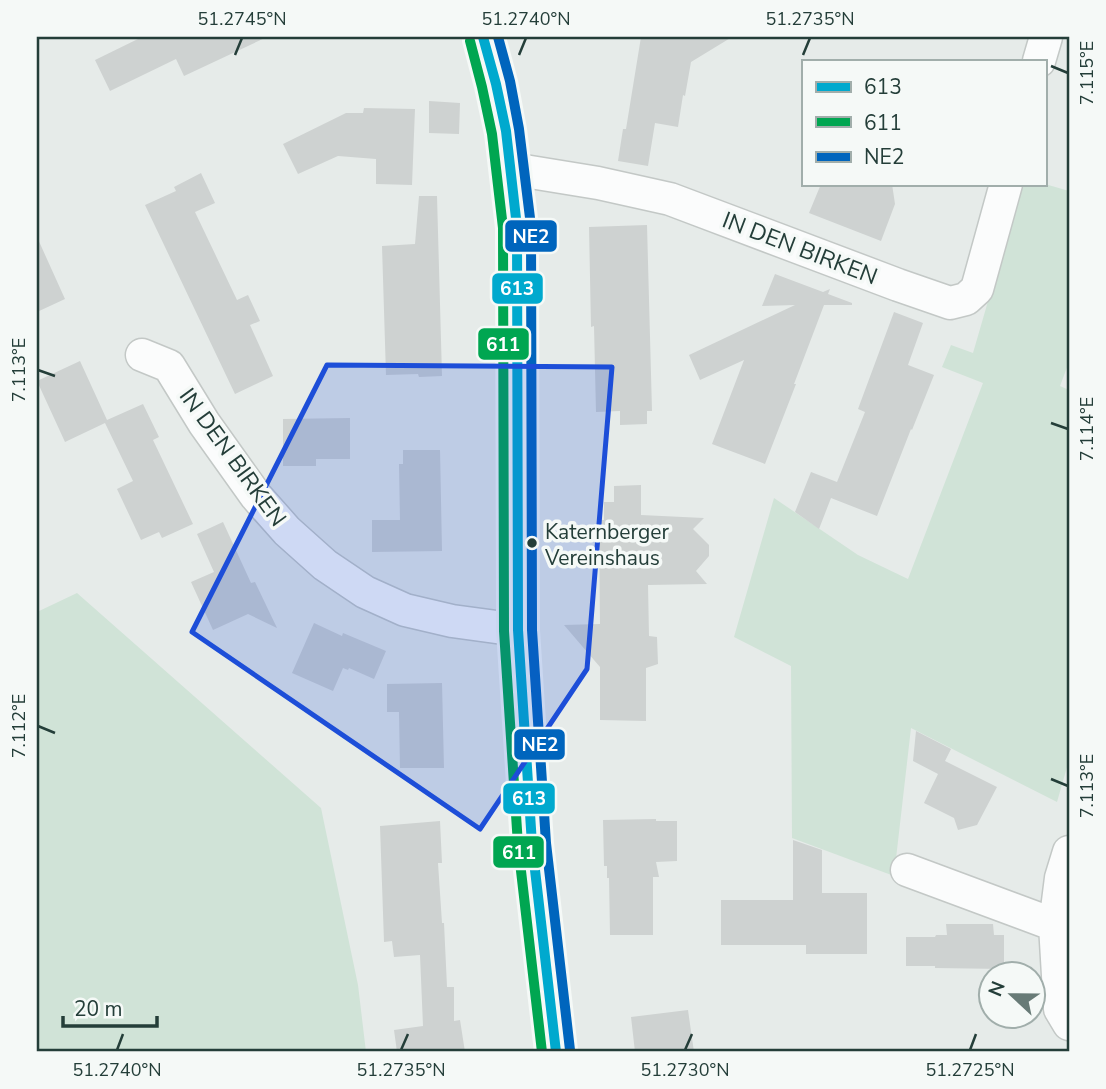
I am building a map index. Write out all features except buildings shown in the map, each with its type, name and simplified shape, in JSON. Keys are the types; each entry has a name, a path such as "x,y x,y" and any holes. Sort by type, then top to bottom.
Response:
{"street":[{"path":"483,37 493,69 512,169 517,240 518,630 532,844 556,1052"},
{"path":"1039,60 1046,37"},
{"name":"IN DEN BIRKEN","path":"512,169 670,198 950,303 966,299 977,289 1005,186"},
{"name":"IN DEN BIRKEN","path":"142,355 169,366 204,424 256,496 287,531 325,565 365,592 405,610 452,621 518,630"},
{"path":"1069,852 1061,878 1055,925 1060,1009 1069,1024"},
{"path":"907,870 1055,925"}],"highlighted area":[{"path":"327,365 612,367 587,669 480,829 192,632"}],"green space":[{"path":"1046,184 1069,191 1069,362 1060,386 1069,390 1069,760 1057,802 911,728 894,876 792,838 791,666 734,637 774,498 858,555 908,579 983,383 942,367 951,345 973,353 1021,186"},
{"path":"77,593 321,808 358,985 366,1052 37,1052 37,612"}],"transit line":[{"name":"613","path":"483,37 506,131 517,227 518,630 532,844 556,1052"},
{"name":"NE2","path":"498,37 519,129 531,226 532,630 546,843 570,1050"},
{"name":"611","path":"470,41 492,134 503,228 504,631 518,845 542,1052"}],"place":[{"name":"Katernberger Vereinshaus","path":"532,543"}]}
